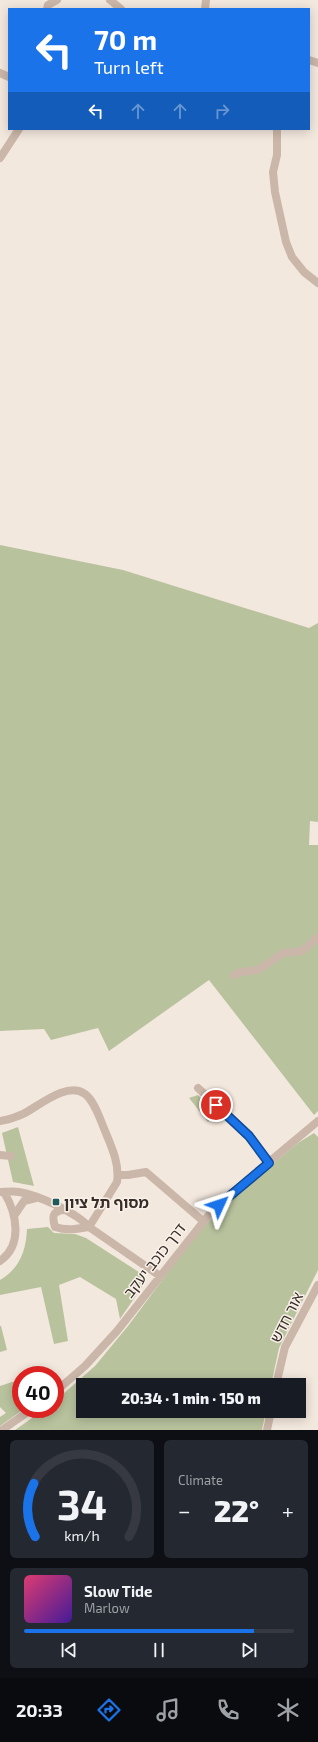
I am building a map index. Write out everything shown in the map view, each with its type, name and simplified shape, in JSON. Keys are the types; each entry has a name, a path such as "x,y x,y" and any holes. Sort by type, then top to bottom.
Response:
{"street":[{"path":"47,8 48,5 57,0"},
{"path":"112,1 120,8"},
{"path":"0,158 18,130"},
{"path":"277,130 277,155 273,172 274,192 286,242 292,257 304,272 318,283"},
{"path":"234,975 241,972 258,970 283,953 302,951 318,937"},
{"path":"198,1088 249,1136 269,1163"},
{"path":"0,1122 24,1114 66,1091 81,1092 89,1098 102,1124 116,1160 118,1175 113,1189 89,1227 68,1230 56,1227 53,1220 54,1214 57,1211 64,1210"},
{"name":"דרך כוכב יעקב","path":"64,1384 85,1366 113,1335 203,1221 227,1197 317,1124"},
{"path":"0,1155 11,1156"},
{"path":"118,1175 128,1176 146,1172 203,1221"},
{"path":"2,1192 19,1192 64,1210 79,1218 89,1227 160,1276"},
{"path":"0,1262 7,1256 14,1243 14,1216 11,1203 2,1192"},
{"path":"14,1216 24,1201 36,1198"},
{"name":"אור חדש","path":"278,1378 285,1347 318,1286"},
{"path":"2,1430 19,1418"},
{"path":"267,1430 270,1418"}],"green space":[{"path":"0,545 123,570 309,628 318,623 318,822 310,821 309,845 318,845 318,1111 314,1115 209,980 109,1051 98,1028 51,1040 44,1029 0,1031"},
{"path":"198,1095 215,1112 214,1117 208,1122 189,1098"},
{"path":"18,1127 34,1186 13,1182 2,1133"},
{"path":"314,1133 318,1137 318,1270 279,1348 273,1378 81,1378 95,1366 128,1326 190,1243 210,1220 264,1171 298,1143"},
{"path":"48,1227 54,1233 75,1234 86,1238 145,1276 144,1284 120,1319 116,1299 80,1277 59,1285 68,1341 54,1344 41,1287 0,1295 0,1280 13,1270 21,1258 25,1245 27,1229"},
{"path":"0,1326 7,1350 0,1352"},
{"path":"12,1382 12,1418 0,1426 0,1417 6,1413 0,1407 0,1386"},
{"path":"76,1383 76,1418 265,1418 262,1430 15,1430 32,1418 64,1418 64,1393"}],"place":[{"name":"מסוף תל ציון","path":"56,1202"}],"route":[{"path":"216,1105 252,1139 269,1163 219,1205"}]}
